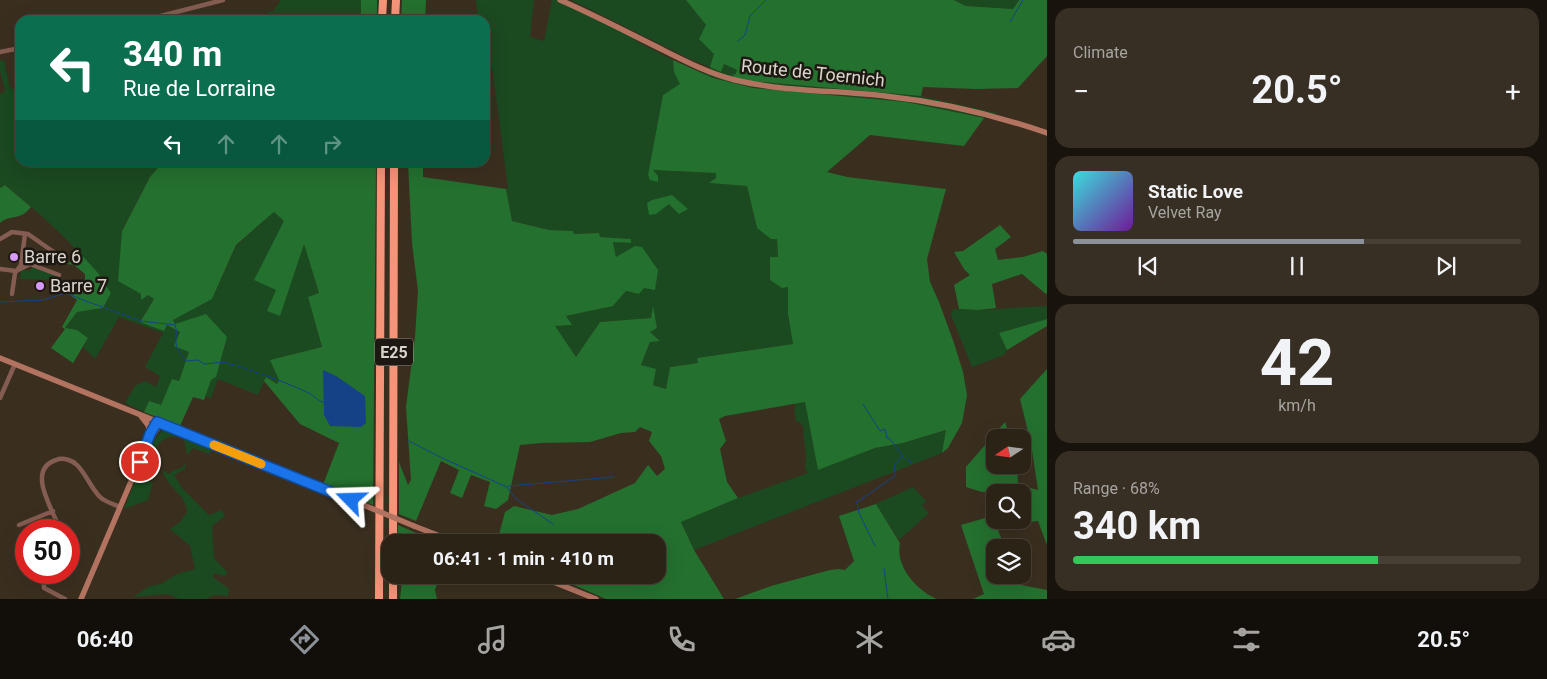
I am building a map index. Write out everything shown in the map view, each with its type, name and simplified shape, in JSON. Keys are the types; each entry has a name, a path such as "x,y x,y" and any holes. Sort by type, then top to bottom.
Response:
{"highway":[{"path":"382,15 383,0"},
{"path":"395,15 396,0"},
{"name":"E25","path":"380,599 382,167"},
{"name":"E25","path":"393,534 394,167"},
{"path":"393,584 393,599"}],"main road":[{"name":"Route de Toernich","path":"560,0 705,70 734,80 769,86 886,96 920,101 973,112 1047,133"},
{"path":"0,358 434,534"},
{"path":"141,415 148,425 150,434"},
{"path":"147,444 150,434 159,422"},
{"path":"81,599 147,444 159,422"},
{"path":"558,584 596,599"}],"street":[{"path":"164,15 223,0"},
{"path":"0,52 15,49"},
{"path":"0,239 12,232 25,234 58,255"},
{"path":"12,294 15,273 21,265 25,234"},
{"path":"0,269 18,270 25,265 33,265 59,275"},
{"path":"0,398 15,364"},
{"path":"55,519 42,486 41,476 44,468 51,461 60,458 69,460 77,465 99,496 120,507"},
{"path":"34,519 52,511"},
{"path":"44,584 44,588 65,599"}],"green space":[{"path":"281,0 361,0 361,15 262,15 273,11"},
{"path":"361,0 377,0 377,15 361,15"},
{"path":"402,0 426,0 425,15 401,15"},
{"path":"476,0 534,0 530,37 544,41 552,0 560,0 638,37 636,41 673,60 673,66 680,84 648,175 657,182 658,176 652,170 716,173 716,178 710,183 747,186 757,228 777,238 778,258 771,257 788,286 788,314 793,344 698,358 698,363 670,367 666,389 653,385 641,366 650,342 660,341 650,332 657,328 653,308 651,318 600,322 576,357 554,326 571,325 566,316 613,306 626,291 639,294 635,246 616,258 613,242 630,243 631,239 599,237 598,233 573,234 573,231 549,230 512,221 506,189 508,188 492,66 490,65 490,15 478,15"},
{"path":"571,0 686,0 706,25 721,72 724,64 737,70 735,75 750,81 921,96 996,113 994,117 984,118 906,102 753,88 729,83 703,74 710,67 692,60"},
{"path":"686,0 954,0 966,6 1013,9 1019,0 1047,0 1047,56 1018,88 923,87 921,96 750,81 734,77 732,74 735,75 737,70 724,64 721,72 710,67 714,54 699,39 706,25"},
{"path":"954,0 1019,0 1013,9 966,6"},
{"path":"4,60 10,89 15,88 15,167 159,167 150,177 122,230 148,295 154,299 140,321 164,331 166,325 181,332 190,352 179,381 172,380 161,406 149,401 144,412 125,403 135,386 145,381 156,387 160,376 145,367 163,333 119,317 95,359 83,347 88,338 65,329 77,312 103,308 111,293 88,263 48,222 5,185 0,188 0,94 5,91 0,71 0,61"},
{"path":"673,60 713,78 753,88 906,102 984,118 964,146 870,135 827,172 847,177 946,189 927,259 930,282 954,343 963,372 967,395 962,423 948,448 942,453 946,430 903,443 875,448 818,470 805,402 725,416 719,419 726,441 720,449 727,482 738,498 681,522 694,550 724,599 606,599 572,584 666,584 666,534 499,534 505,512 514,506 552,515 578,509 635,483 648,465 657,476 665,469 661,456 649,441 652,432 640,427 635,432 621,433 590,442 520,445 508,500 496,509 484,506 490,482 471,475 462,498 450,493 459,470 441,461 416,521 399,514 399,462 408,485 411,480 406,407 415,337 418,291 412,243 408,167 423,167 423,177 506,189 512,221 549,230 573,231 574,234 599,233 600,237 631,239 631,243 613,242 616,257 635,246 642,247 658,270 655,290 644,288 639,294 626,291 613,306 566,316 572,325 555,326 576,357 600,322 651,318 653,306 657,328 650,332 660,341 650,342 641,365 656,369 653,385 666,389 670,367 698,363 697,358 793,344 788,314 788,287 782,288 770,280 770,257 778,257 777,239 771,239 757,228 747,186 709,183 716,178 716,173 653,170 658,176 658,182 650,180 648,175 663,95 680,84 674,72"},
{"path":"159,167 376,167 373,505 323,485 339,443 300,424 264,381 266,377 277,384 279,380 270,360 322,347 308,297 319,293 304,244 280,316 267,311 276,290 254,280 284,221 274,212 236,245 212,299 173,320 175,324 206,314 227,337 216,377 211,380 204,400 193,397 180,426 144,412 149,401 161,405 172,379 179,381 189,352 174,346 180,332 167,325 164,331 140,322 154,299 148,295 141,300 141,294 118,281 122,231 150,177"},
{"path":"5,185 31,207 27,212 8,218 0,223 0,188"},
{"path":"672,195 688,209 679,214 669,204 656,214 649,215 647,203"},
{"path":"274,212 304,243 319,294 308,297 322,347 271,360 279,379 277,384 266,377 258,395 218,379 211,398 205,396 211,380 216,377 172,320 212,299 236,246"},
{"path":"1000,225 1011,237 995,249 998,260 1023,257 1043,251 1047,254 1047,293 1022,274 992,284 996,308 978,310 959,309 954,285 970,275 954,252 963,251"},
{"path":"80,253 98,273 111,293 103,308 77,312 65,328 77,330 88,338 73,363 51,348 65,329 62,327 77,300 70,295 63,294 63,291 78,293 85,284 85,274 74,265 67,264"},
{"path":"33,265 59,275 57,280 20,279 21,269 30,271"},
{"path":"1047,306 1047,319 999,333 1007,350 1004,355 972,367 951,315 953,309 978,310"},
{"path":"1047,319 1047,326 1007,350 999,333"},
{"path":"1047,369 1047,545 1038,521 1031,522 1031,488 1038,490 1031,444 1031,429 1027,429 1020,399"},
{"path":"805,402 818,469 875,448 903,443 947,430 942,453 694,550 681,522 738,498 808,473 805,469 804,429 800,422 796,421 794,410 796,403"},
{"path":"1005,422 1007,429 999,429"},
{"path":"166,429 213,447 209,454 193,448 187,455 184,439 167,438 161,442 152,456 142,480 153,482 148,500 124,509 148,452 160,433"},
{"path":"986,444 986,474 1017,474 1018,484 986,484 986,492 966,487 966,467"},
{"path":"185,463 185,469 174,475 182,488 209,515 222,510 225,516 212,526 214,558 227,572 225,576 214,573 213,577 229,589 228,596 215,595 206,599 179,599 168,594 133,597 150,586 161,584 177,574 195,569 190,546 170,529 180,522 187,512 186,506 180,495 164,476 162,470 169,474 174,470 182,468"},
{"path":"913,487 926,501 922,506 929,513 899,540 876,504"},
{"path":"876,504 900,543 899,552 901,560 909,576 922,590 937,599 735,599 771,586 830,570 845,570 854,561 839,516"},
{"path":"986,518 986,529 997,529 1002,539 986,539 986,584 1021,584 1047,590 1047,599 973,599 984,594 961,525"},
{"path":"398,525 416,534 397,534"},
{"path":"402,584 437,584 435,590 437,599 400,599"}],"water":[{"path":"323,370 336,376 365,396 366,423 361,427 330,426 324,415"}],"waterway":[{"path":"738,41 745,35 750,16 766,0"},
{"path":"1010,22 1023,0"},
{"path":"0,302 43,300 66,293 141,321 175,325 177,347 186,361 198,360 204,364 224,362 238,366 281,381 309,393 325,403"},
{"path":"863,404 880,431 885,429 887,438 890,439 902,455 894,467 895,476 857,502 859,513 875,546"},
{"path":"409,441 507,487 516,499 553,524"},
{"path":"902,456 911,463"},
{"path":"508,486 614,477"},
{"path":"884,569 888,599"}],"slow traffic":[{"path":"214,445 261,464"}],"place":[{"name":"Barre 6","path":"14,257"},
{"name":"Barre 7","path":"40,286"}],"route":[{"path":"140,462 150,434 157,422 351,500"}]}
